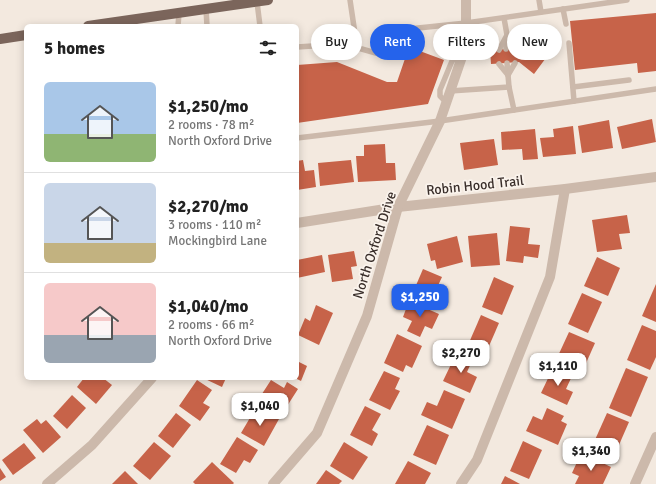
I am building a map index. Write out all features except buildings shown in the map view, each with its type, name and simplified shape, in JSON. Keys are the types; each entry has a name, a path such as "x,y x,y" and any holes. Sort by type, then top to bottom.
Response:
{"main road":[{"path":"102,24 268,0"},
{"path":"0,39 24,35"}],"street":[{"name":"North Oxford Drive","path":"466,0 466,23"},
{"name":"North Oxford Drive","path":"273,484 316,433 367,316 398,207 440,121 461,60"},
{"name":"Robin Hood Trail","path":"299,223 398,207 565,189 656,177"},
{"path":"461,484 477,460 550,278 565,189"},
{"path":"47,484 92,445 150,380"},
{"path":"635,484 656,436"}],"lane":[{"path":"350,0 354,24"},
{"path":"539,0 541,12"},
{"path":"362,49 383,55 399,30 466,23 610,1 627,0"},
{"path":"257,1 260,24"},
{"path":"206,9 207,24"},
{"path":"563,9 566,24"},
{"path":"178,24 179,13"},
{"path":"504,18 507,31"},
{"path":"499,50 507,37"},
{"path":"506,49 507,42"},
{"path":"569,43 574,101"},
{"path":"299,46 311,45"},
{"path":"446,102 440,96 440,90 452,61 454,60"},
{"path":"507,63 514,110"},
{"path":"508,75 515,63"},
{"path":"499,64 508,75"},
{"path":"573,87 629,80"},
{"path":"450,91 510,88"},
{"path":"299,138 440,121 656,89"}]}
